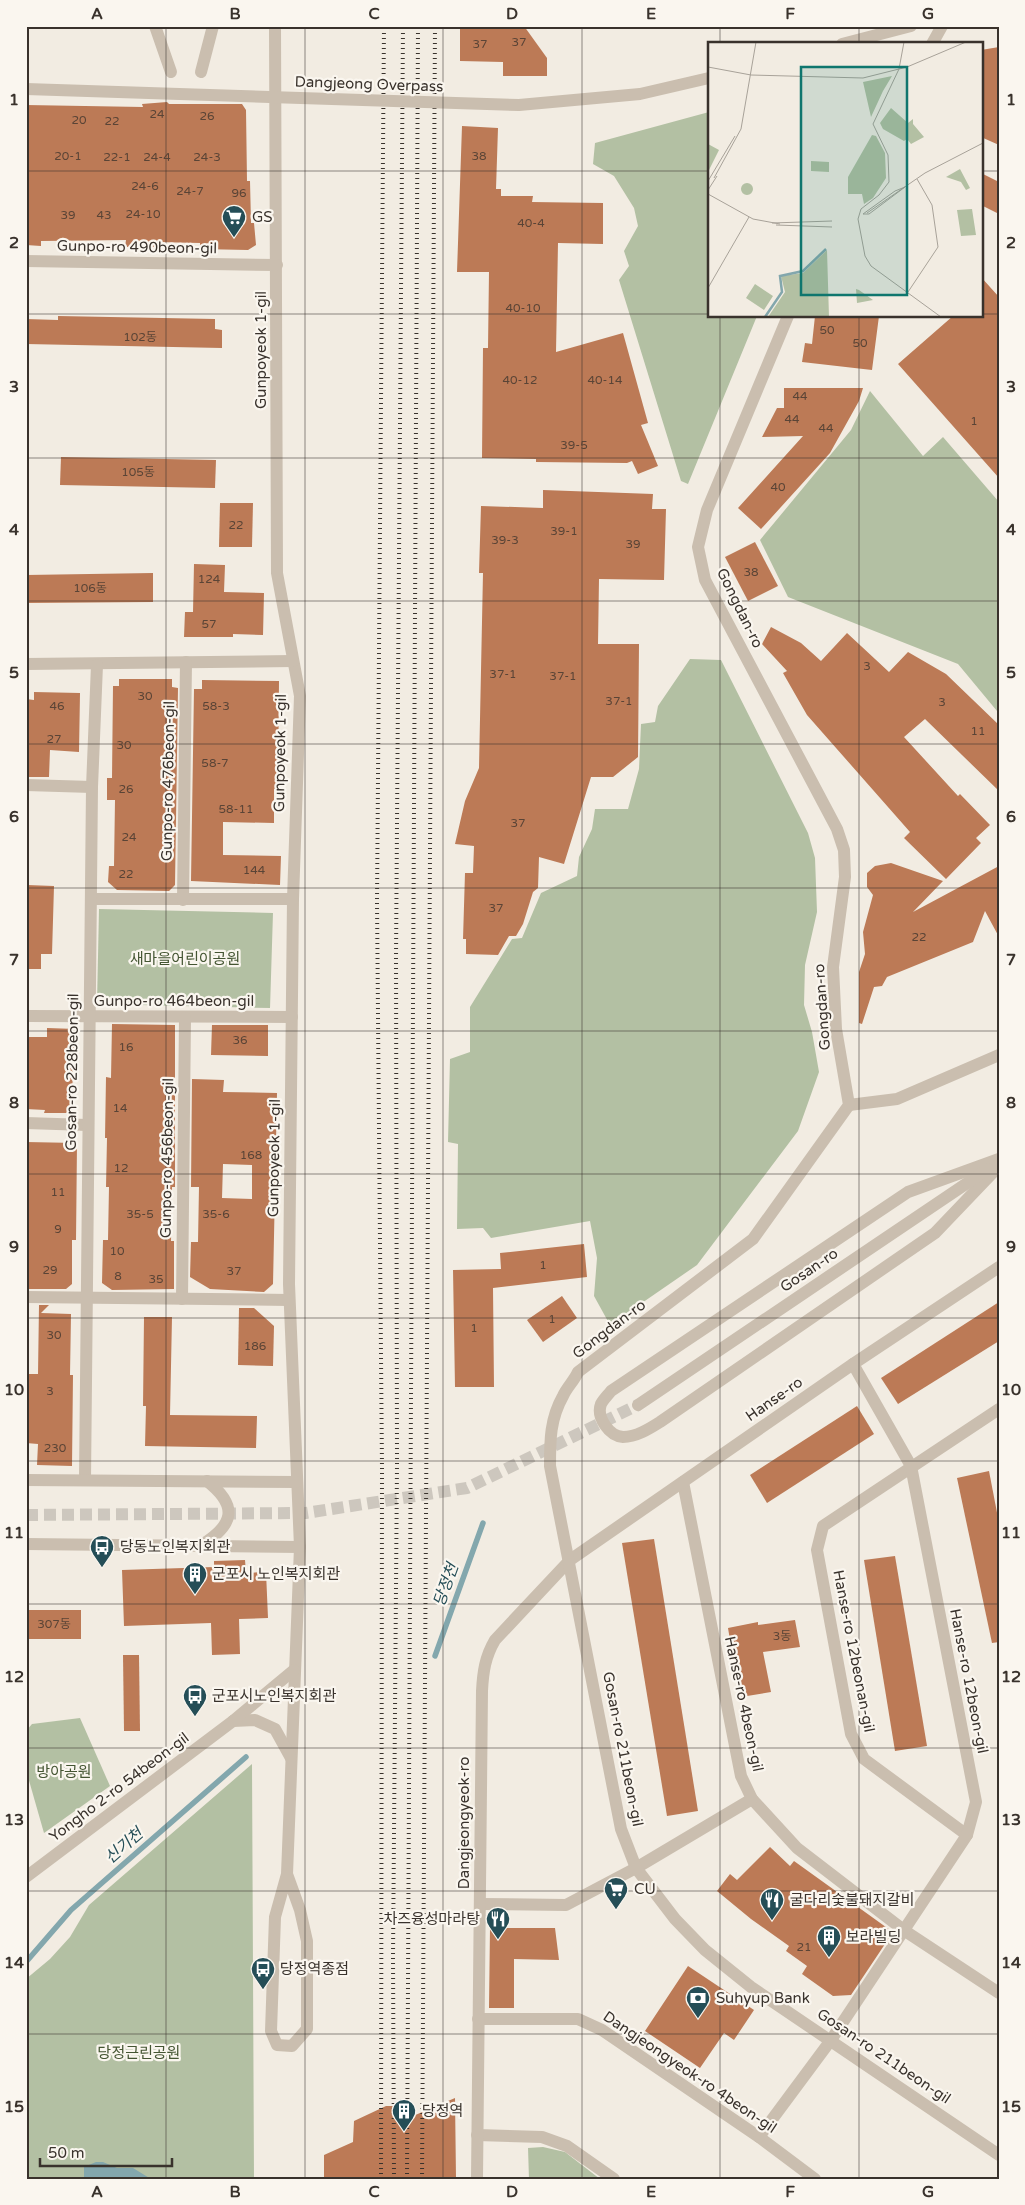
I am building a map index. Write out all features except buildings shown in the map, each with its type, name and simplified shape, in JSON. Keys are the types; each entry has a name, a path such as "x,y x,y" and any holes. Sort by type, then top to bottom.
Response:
{"street":[{"path":"155,26 171,72"},
{"path":"202,72 213,26"},
{"name":"Gunpoyeok 1-gil","path":"275,26 277,573 300,696 293,899 289,1300 296,1482"},
{"path":"850,42 911,26"},
{"path":"933,42 942,26"},
{"name":"Dangjeong Overpass","path":"26,89 520,104 640,94 708,78"},
{"name":"Gunpo-ro 490beon-gil","path":"26,261 277,265"},
{"name":"Gongdan-ro","path":"570,1560 553,1484 549,1443 553,1418 564,1393 578,1372 753,1239 849,1105 836,1029 833,967 845,877 844,850 837,829 705,580 698,547 707,510 787,318"},
{"path":"26,664 97,665 293,661"},
{"name":"Gunpo-ro 476beon-gil","path":"183,900 186,662"},
{"name":"Gosan-ro 228beon-gil","path":"85,1480 88,1017 92,787 97,665"},
{"path":"26,785 92,787"},
{"path":"91,899 293,899"},
{"name":"Gunpo-ro 464beon-gil","path":"26,1016 292,1018"},
{"name":"Gunpo-ro 456beon-gil","path":"182,1299 185,1018"},
{"path":"849,1105 897,1099 999,1055"},
{"path":"26,1123 87,1125"},
{"path":"999,1161 908,1192 611,1391 601,1403 600,1413 603,1423 611,1432 622,1437 639,1434 660,1422 935,1233 999,1166"},
{"name":"Gosan-ro","path":"638,1405 999,1161"},
{"name":"Hanse-ro","path":"570,1560 852,1364 999,1268"},
{"path":"26,1297 289,1300"},
{"name":"Hanse-ro 12beon-gil","path":"759,2137 831,2040 905,1931 967,1835 976,1802 911,1466 852,1364"},
{"name":"Hanse-ro 12beonan-gil","path":"967,1835 864,1759 851,1734 817,1550 823,1526 999,1409"},
{"path":"26,1480 296,1482 300,1548 292,1760 286,1874 275,1917 272,2031 277,2045 292,2046 307,2029 307,1941 300,1910 286,1874"},
{"path":"200,1546 218,1535 227,1523 226,1499 207,1481"},
{"name":"Hanse-ro 4beon-gil","path":"683,1482 742,1776 752,1799 797,1848 905,1931 999,1993"},
{"path":"26,1544 300,1548"},
{"name":"Gosan-ro 211beon-gil","path":"570,1560 621,1830 636,1868 675,1920 705,1950 751,1987 999,2155"},
{"name":"Dangjeongyeok-ro","path":"477,2179 483,1669 487,1654 495,1640 570,1560"},
{"name":"Yongho 2-ro 54beon-gil","path":"26,1877 233,1721 294,1670"},
{"path":"233,1721 255,1720 275,1729 292,1760"},
{"path":"480,1904 566,1905 636,1868 752,1799"},
{"name":"Dangjeongyeok-ro 4beon-gil","path":"478,2019 578,2019 602,2030 759,2137 815,2179"},
{"path":"477,2135 542,2137 567,2146 614,2179"}],"green space":[{"path":"708,112 708,318 756,318 688,484 681,481 619,280 629,266 624,251 638,226 634,208 614,176 593,164 595,143"},
{"path":"870,391 923,456 943,437 999,502 997,711 958,664 788,597 760,540 851,430"},
{"path":"690,659 721,660 808,833 815,858 817,912 805,965 804,1005 812,1032 819,1072 798,1131 697,1265 610,1325 594,1296 597,1258 590,1221 491,1238 483,1228 457,1229 458,1144 448,1142 450,1059 470,1052 470,1007 512,939 522,938 541,893 577,876 579,857 592,829 595,809 628,809 639,769 641,724 655,722 658,706"},
{"name":"새마을어린이공원","path":"99,909 273,913 270,1008 97,1004"},
{"name":"방아공원","path":"80,1718 110,1786 44,1833 26,1770 26,1731 32,1724"},
{"name":"당정근린공원","path":"252,1764 254,2179 26,2179 26,1979 50,1959 70,1937 89,1905"},
{"path":"543,2147 565,2152 600,2179 529,2179 528,2148"}],"water":[{"path":"96,2162 103,2162 117,2168 133,2168 151,2179 84,2179 84,2167"}],"waterway":[{"name":"당정천","path":"435,1656 483,1523"},
{"name":"신기천","path":"26,1962 71,1910 246,1757"}],"tunnel":[{"path":"26,1515 306,1513 467,1488 638,1405"}],"railway":[{"path":"381,2179 382,1469 377,902 384,26"},
{"path":"394,2179 393,1957 397,1464 396,958 403,26"},
{"path":"407,2179 418,26"},
{"path":"422,2179 435,26"}],"place":[{"name":"GS","path":"234,238"},
{"name":"당동노인복지회관","path":"102,1568"},
{"name":"군포시 노인복지회관","path":"195,1595"},
{"name":"군포시노인복지회관","path":"195,1717"},
{"name":"CU","path":"616,1910"},
{"name":"굴다리숯불돼지갈비","path":"772,1921"},
{"name":"차즈융성마라탕","path":"498,1940"},
{"name":"보라빌딩","path":"829,1958"},
{"name":"당정역종점","path":"263,1990"},
{"name":"Suhyup Bank","path":"698,2019"},
{"name":"당정역","path":"404,2132"}]}
